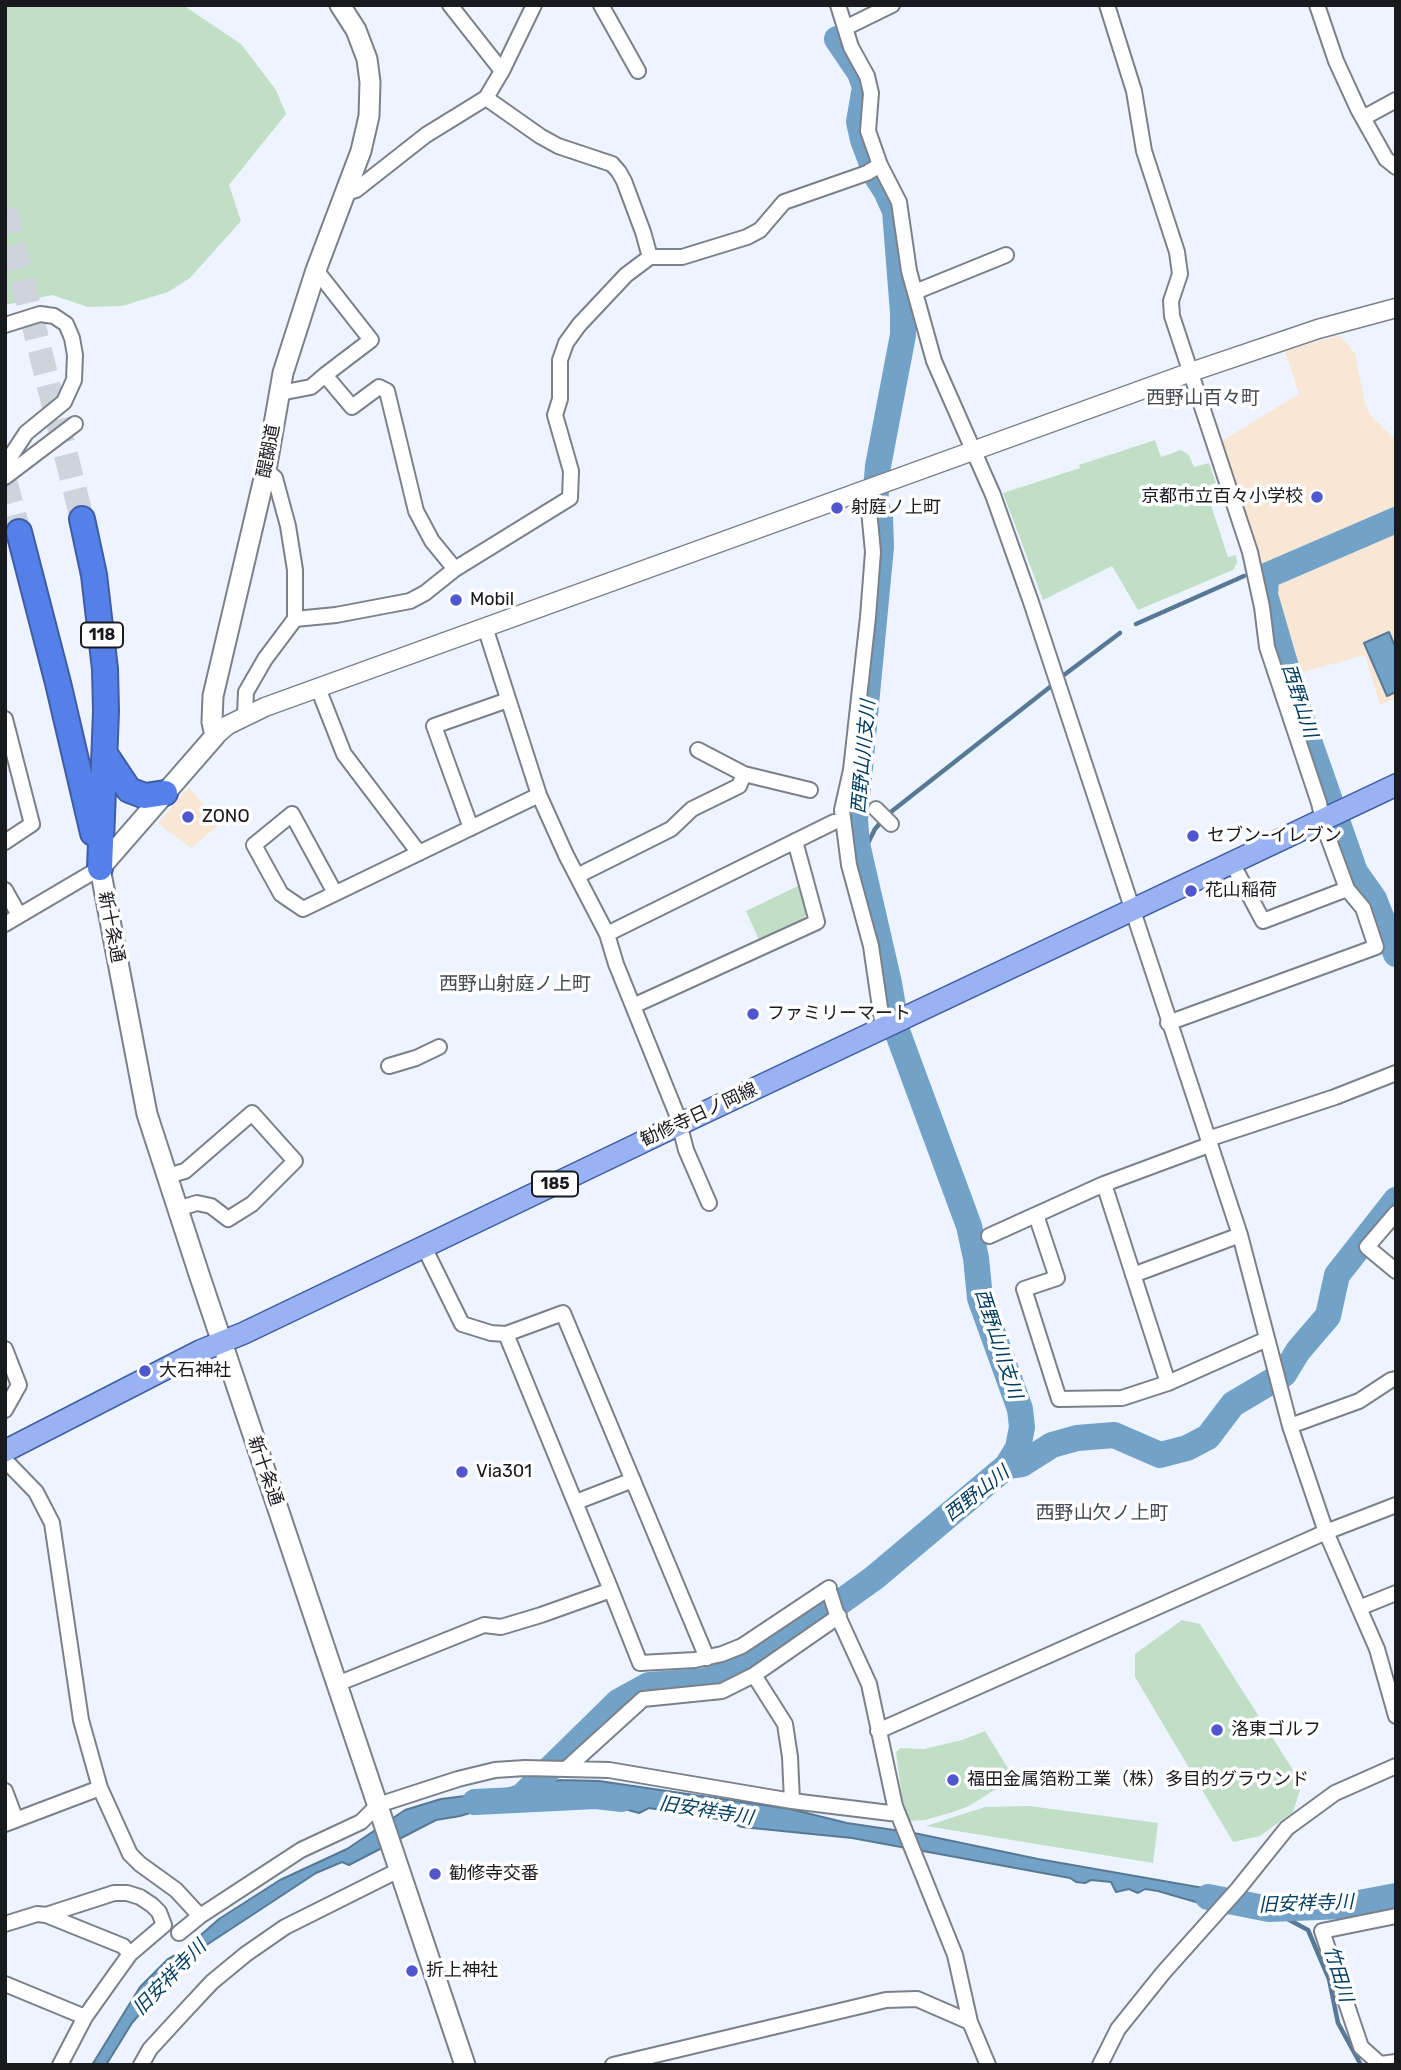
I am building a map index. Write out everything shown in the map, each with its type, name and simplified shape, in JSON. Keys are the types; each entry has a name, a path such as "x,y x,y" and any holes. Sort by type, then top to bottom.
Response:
{"highway":[{"name":"118","path":"82,519 101,624 106,711 100,868"},
{"name":"118","path":"19,531 58,683 100,868"},
{"path":"105,753 129,790 145,796 165,793"}],"main road":[{"name":"醍醐道","path":"215,736 212,722 213,696 266,470 283,373 316,270 361,151 369,116 370,82 366,59 356,30 340,5"},
{"path":"100,868 215,736"},
{"name":"勧修寺日ノ岡線","path":"5,1451 200,1351 222,1343 1132,909 1395,787"},
{"name":"新十条通","path":"100,868 147,1114 465,2065"}],"street":[{"path":"450,5 502,71"},
{"path":"345,193 356,190 426,135 486,98 534,5"},
{"path":"601,5 638,71"},
{"path":"838,5 851,47 867,76 870,93 868,131 894,208 934,361 993,495 1031,601 1240,1235 1290,1426 1326,1532 1377,1649 1396,1716"},
{"path":"845,28 892,5"},
{"path":"1107,5 1134,90 1144,151 1177,252 1180,275 1171,301 1172,316 1250,552 1262,607 1267,647 1331,816 1325,829 1347,889 1363,908 1376,947 1168,1023"},
{"path":"1317,5 1336,61 1363,118 1386,159 1396,167"},
{"path":"486,98 558,146 611,164 619,172 628,192 650,257"},
{"path":"1363,118 1396,100"},
{"path":"295,619 336,615 410,601 455,569 570,498 571,471 555,415 560,399 560,360 566,343 579,325 626,275 650,257 682,257 747,237 760,230 784,202 867,173 880,165"},
{"path":"915,292 1006,255"},
{"path":"280,393 310,387 371,340 316,270"},
{"path":"215,736 245,715 485,627 1191,372 1318,329 1396,308"},
{"path":"5,325 40,314 54,316 66,324 75,355 74,380 64,402 26,433 5,465"},
{"path":"325,375 352,407 379,387 387,391 416,511 432,541 455,569"},
{"path":"5,477 75,424"},
{"path":"245,715 246,692 265,659 295,619 295,570 288,526 275,478 266,470"},
{"path":"874,487 868,617 851,770 842,810 849,865 892,1024"},
{"path":"485,627 540,795 566,855 607,934 616,964 677,1115 686,1150 709,1203"},
{"path":"318,688 344,754 419,853"},
{"path":"471,828 434,726 508,700"},
{"path":"5,719 32,824 5,842"},
{"path":"698,750 744,774 810,790"},
{"path":"579,876 671,829 692,809 739,786 744,774"},
{"path":"335,893 292,814 254,845 281,894 303,909 540,795"},
{"path":"876,809 891,824"},
{"path":"607,934 834,822"},
{"path":"633,1006 817,922 795,841"},
{"path":"1232,863 1263,922 1347,889"},
{"path":"5,924 100,868"},
{"path":"5,890 19,915"},
{"path":"389,1066 416,1058 439,1047"},
{"path":"989,1236 1104,1184 1396,1073"},
{"path":"167,1175 185,1171 252,1113 295,1161 251,1204 228,1219 211,1206 197,1203 177,1209"},
{"path":"1104,1184 1168,1383"},
{"path":"1396,1213 1367,1247 1396,1271"},
{"path":"1036,1215 1057,1278 1024,1289 1059,1399 1122,1398 1168,1383 1267,1339"},
{"path":"1133,1275 1240,1235"},
{"path":"424,1247 461,1324 491,1333 506,1334 563,1313 707,1658"},
{"path":"506,1334 640,1663 707,1658 742,1646 829,1591 869,1684 898,1814 955,1955 970,2022 988,2065"},
{"path":"5,1349 19,1385 5,1410"},
{"path":"1290,1426 1359,1401 1396,1379"},
{"path":"5,1460 36,1492 52,1523 81,1720 100,1788 130,1854 176,1889 200,1916"},
{"path":"576,1502 633,1480"},
{"path":"878,1731 1326,1532 1396,1505"},
{"path":"337,1684 484,1625 501,1627 611,1590"},
{"path":"1359,1608 1396,1593"},
{"path":"566,1769 643,1699 722,1690 754,1675 837,1614"},
{"path":"754,1675 785,1724 792,1801"},
{"path":"1100,2065 1118,2029 1287,1828 1335,1793 1396,1766"},
{"path":"179,1933 200,1916 300,1850 361,1822 379,1810 458,1779 495,1770 609,1770 792,1801 898,1814"},
{"path":"5,1791 11,1822 100,1788"},
{"path":"141,2065 150,2049 193,2002 246,1954 285,1927 396,1861"},
{"path":"46,1915 114,1893 127,1893 140,1897 159,1912 164,1924 130,1954 85,2017 60,2065"},
{"path":"5,1924 37,1914 46,1915 122,1946 130,1954"},
{"path":"1395,1920 1322,1931 1361,2047 1380,2064 1396,2062"},
{"path":"5,1984 85,2017"},
{"path":"612,2065 886,2000 917,1999 970,2022"}],"shaded area":[{"name":"京都市立百々小学校","path":"1339,335 1355,353 1365,403 1371,416 1396,441 1396,698 1380,705 1365,655 1292,675 1259,577 1258,552 1220,442 1299,394 1285,351"},
{"name":"ZONO","path":"189,787 220,824 191,848 158,823"}],"green space":[{"path":"5,5 183,5 241,44 276,90 286,114 229,185 241,221 190,278 168,292 122,306 88,307 52,295 5,305"},
{"path":"1155,440 1161,457 1181,450 1189,455 1194,467 1209,463 1216,483 1205,487 1228,557 1236,555 1237,563 1233,570 1138,610 1112,566 1043,600 1003,493"},
{"path":"800,885 808,912 801,922 759,940 746,911"},
{"name":"洛東ゴルフ","path":"1182,1620 1200,1624 1302,1784 1293,1812 1260,1836 1233,1842 1135,1677 1135,1654"},
{"name":"福田金属箔粉工業（株）多目的グラウンド","path":"985,1731 1011,1773 1001,1786 969,1806 925,1820 910,1821 902,1798 896,1752 900,1748 924,1749 962,1740"},
{"path":"1029,1806 1158,1823 1153,1863 926,1826 985,1807"}],"water":[{"path":"1389,632 1396,649 1396,692 1387,696 1364,643"},
{"path":"561,1780 599,1781 790,1809 847,1823 914,1833 1038,1859 1249,1896 1237,1914 1158,1891 1145,1889 1138,1893 1129,1889 1116,1892 1111,1882 1076,1882 1070,1878 852,1838 742,1827 724,1820 649,1808 639,1813 617,1807 613,1798 533,1794 460,1816 436,1820 349,1865 342,1862 316,1873 208,1944 132,2023 106,2065 92,2065 140,1987 168,1959 185,1949 219,1919 280,1880 347,1849 405,1810 441,1799"}],"waterway":[{"name":"西野山川支川","path":"837,39 860,73 865,87 859,122 863,140 877,177 895,211 903,313 903,335 878,466 875,503 880,516 881,547 855,820 857,844 889,983 897,1031 969,1226 980,1298 1020,1409 1022,1427 1018,1448 1007,1466"},
{"name":"西野山川","path":"1396,520 1266,576 1265,595 1299,712 1355,872 1374,899 1396,954"},
{"path":"1136,624 1244,576"},
{"path":"1060,678 1120,633"},
{"path":"862,869 868,843 887,815 1050,687"},
{"name":"西野山川","path":"518,1800 618,1702 649,1685 704,1681 755,1663 874,1578 1007,1466 1022,1464 1052,1445 1077,1438 1114,1435 1160,1455 1187,1448 1208,1437 1233,1404 1284,1374 1298,1351 1328,1316 1337,1275 1396,1200"},
{"name":"旧安祥寺川","path":"475,1802 596,1796 622,1799"},
{"name":"旧安祥寺川","path":"1208,1897 1269,1909 1343,1906 1396,1896"},
{"name":"竹田川","path":"1269,1909 1308,1930 1329,1979 1338,2023 1361,2065"}],"tunnel":[{"path":"5,210 82,519"},
{"path":"5,480 19,532"}],"place":[{"name":"京都市立百々小学校","path":"1317,497"},
{"name":"射庭ノ上町","path":"837,508"},
{"name":"Mobil","path":"456,600"},
{"name":"ZONO","path":"188,817"},
{"name":"セブン-イレブン","path":"1193,836"},
{"name":"花山稲荷","path":"1191,891"},
{"name":"ファミリーマート","path":"753,1014"},
{"name":"大石神社","path":"145,1371"},
{"name":"Via301","path":"462,1472"},
{"name":"洛東ゴルフ","path":"1217,1730"},
{"name":"福田金属箔粉工業（株）多目的グラウンド","path":"953,1780"},
{"name":"勧修寺交番","path":"435,1874"},
{"name":"折上神社","path":"412,1971"}],"district":[{"name":"西野山百々町","path":"1203,399"},
{"name":"西野山射庭ノ上町","path":"515,985"},
{"name":"西野山欠ノ上町","path":"1102,1514"}]}
